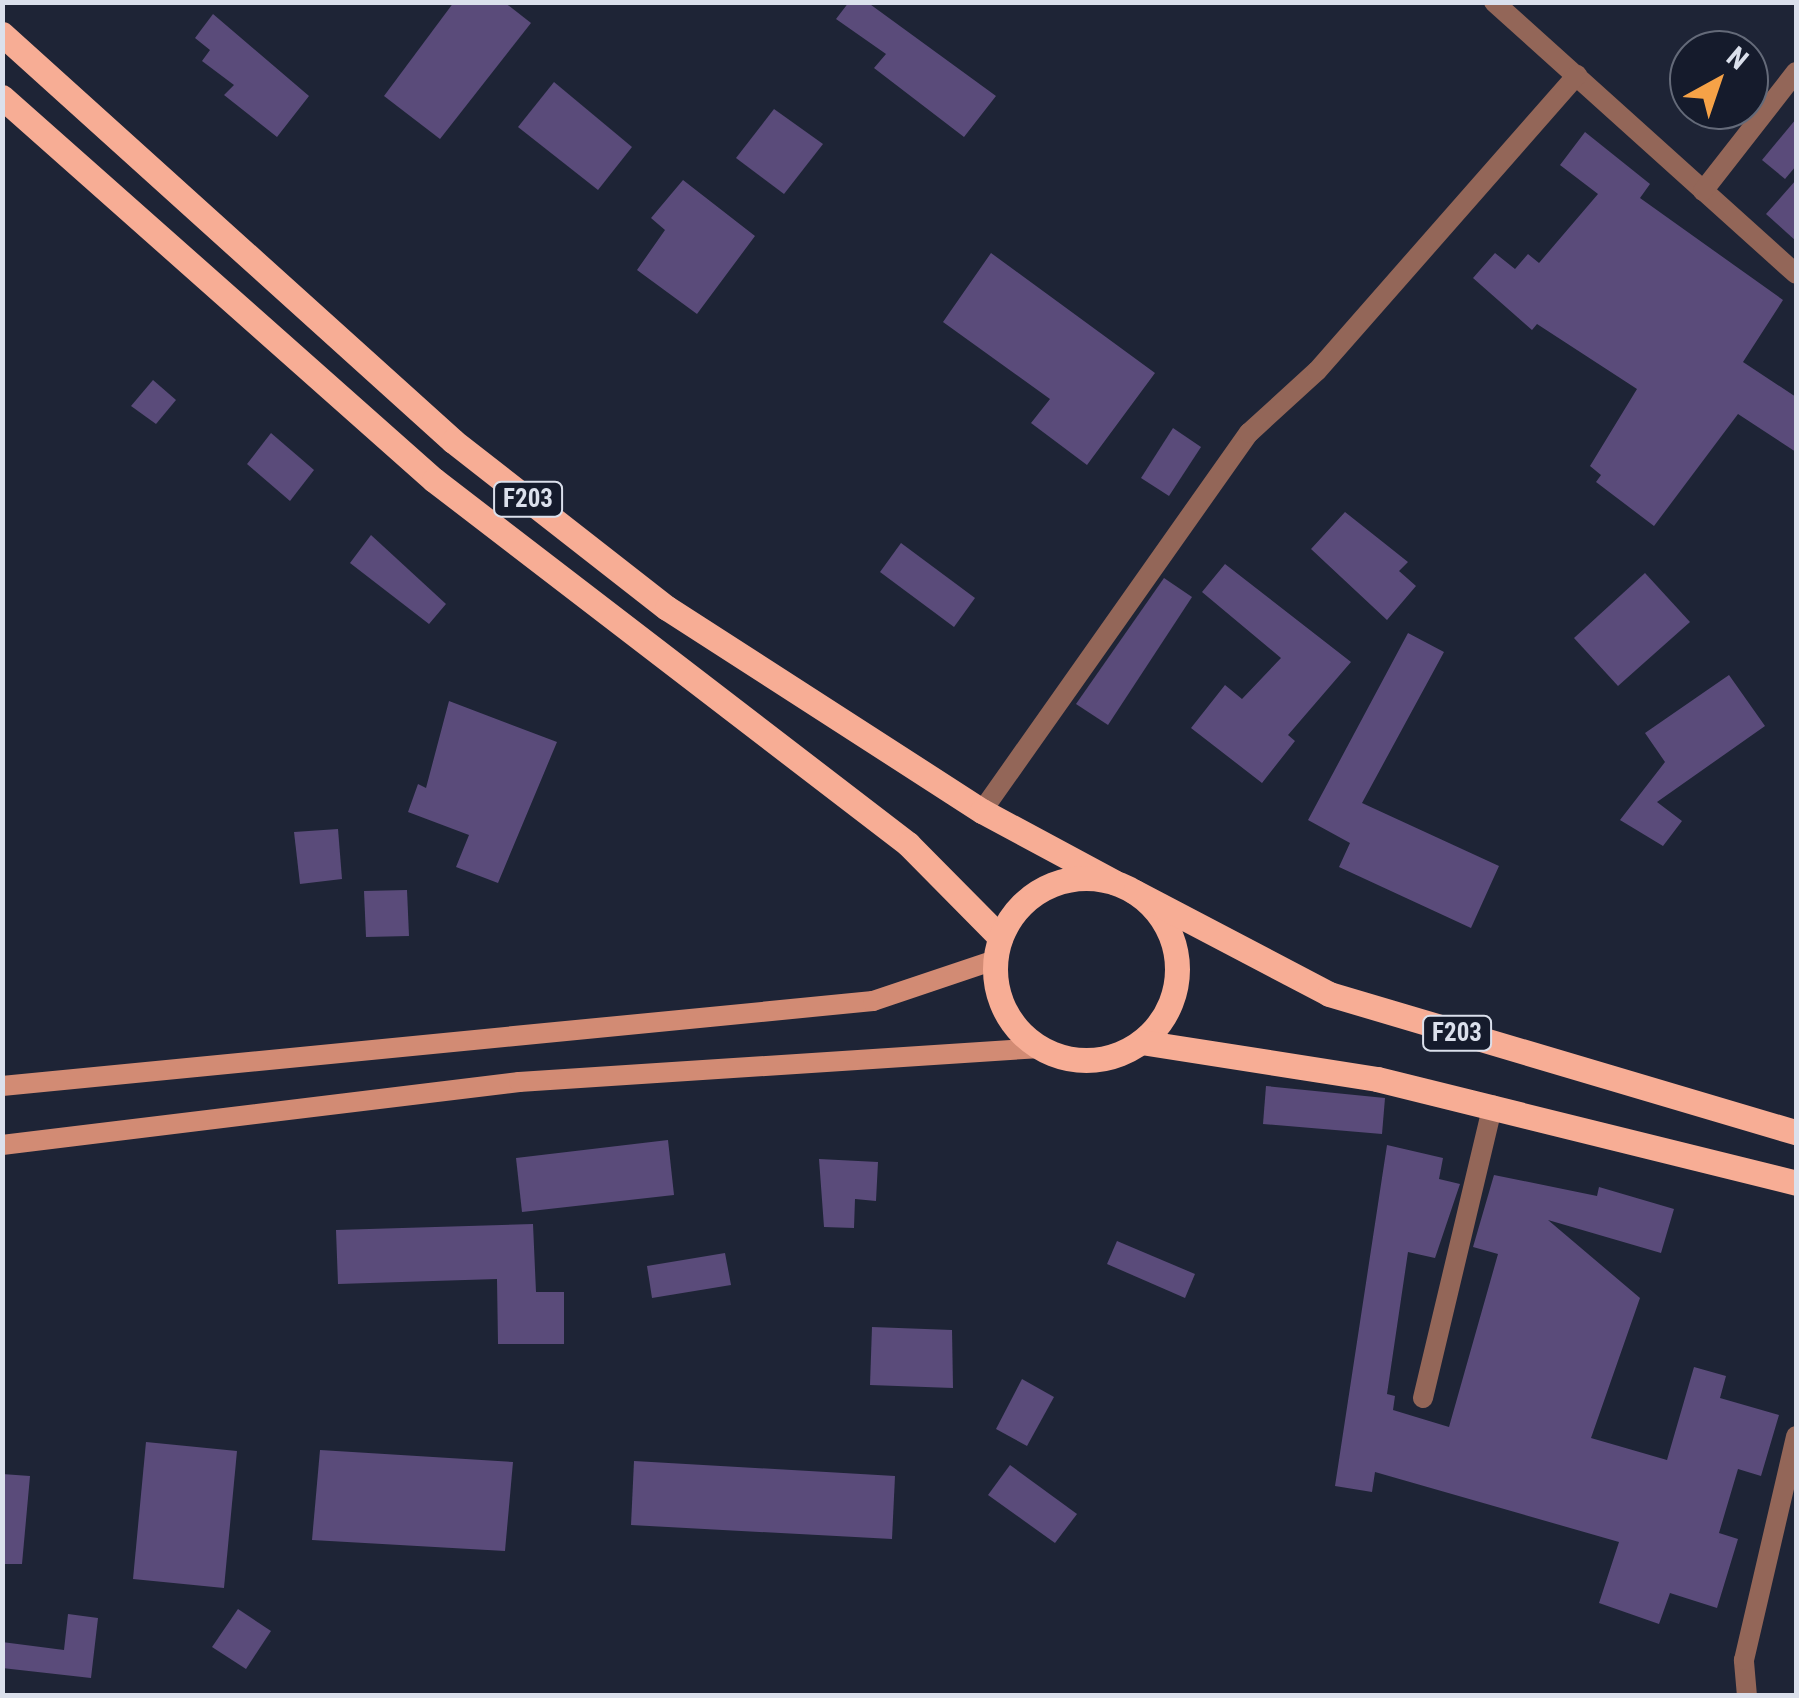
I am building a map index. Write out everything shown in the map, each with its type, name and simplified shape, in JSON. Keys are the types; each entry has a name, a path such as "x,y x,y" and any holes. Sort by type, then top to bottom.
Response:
{"main road":[{"name":"F203","path":"2,34 453,441 666,608 982,811 1330,994 1796,1132"},
{"name":"F203","path":"3,100 434,480 908,844 998,948"},
{"path":"2,1086 913,995 998,948 1046,886 1125,887 1164,925 1177,966 1161,1022 1141,1042 1109,1057 1041,1048 519,1082 2,1145"},
{"path":"998,948 1010,1019 1041,1048"},
{"name":"F203","path":"1141,1042 1493,1105 1796,1183"}],"street":[{"path":"1494,2 1796,274"},
{"path":"1704,190 1796,72"},
{"path":"982,811 1249,434 1317,371 1576,76"},
{"path":"1423,1398 1493,1105"},
{"path":"1747,1696 1744,1660 1796,1436"}],"building":[{"path":"454,2 504,2 531,23 440,139 384,96"},
{"path":"849,2 867,2 996,96 964,137 874,68 886,54 836,19"},
{"path":"213,14 309,96 277,137 224,95 234,85 202,61 210,50 195,38"},
{"path":"554,82 632,147 598,190 518,127"},
{"path":"774,109 823,144 784,194 736,158"},
{"path":"1796,119 1796,166 1785,179 1762,160"},
{"path":"1585,132 1650,184 1640,198 1783,300 1743,362 1796,397 1796,452 1738,414 1654,526 1596,482 1601,475 1590,466 1637,389 1537,324 1532,330 1473,278 1495,253 1515,269 1528,254 1539,263 1598,194 1560,165"},
{"path":"683,180 755,236 697,314 637,270 665,230 651,218"},
{"path":"1796,180 1796,241 1766,214"},
{"path":"991,253 1155,373 1087,465 1031,423 1050,399 943,322"},
{"path":"153,380 176,400 156,424 131,406"},
{"path":"1173,428 1201,447 1169,496 1141,478"},
{"path":"271,433 314,470 290,501 247,464"},
{"path":"1345,512 1408,562 1399,571 1416,586 1387,620 1311,549"},
{"path":"371,535 446,604 429,624 350,563"},
{"path":"901,543 975,598 954,627 880,572"},
{"path":"1225,564 1351,662 1288,735 1295,741 1262,783 1191,728 1225,685 1242,699 1281,658 1202,592"},
{"path":"1645,573 1690,622 1618,686 1574,638"},
{"path":"1164,578 1192,597 1108,725 1076,704"},
{"path":"1408,633 1444,652 1362,803 1499,866 1471,928 1339,867 1350,843 1308,820"},
{"path":"1729,675 1765,726 1657,802 1682,821 1663,846 1620,820 1665,762 1645,733"},
{"path":"449,701 557,742 498,883 456,867 469,835 408,812 418,784 426,788"},
{"path":"338,829 342,879 300,884 294,832"},
{"path":"407,890 409,936 366,937 364,891"},
{"path":"1266,1086 1385,1098 1382,1134 1263,1124"},
{"path":"668,1140 674,1195 522,1212 516,1158"},
{"path":"1387,1145 1443,1158 1439,1179 1460,1184 1435,1258 1408,1252 1387,1394 1395,1396 1393,1410 1449,1427 1498,1254 1473,1247 1494,1175 1597,1196 1599,1187 1674,1209 1661,1253 1548,1220 1640,1298 1591,1438 1667,1460 1694,1367 1726,1376 1720,1398 1779,1415 1761,1476 1738,1469 1719,1533 1738,1539 1717,1608 1670,1593 1659,1624 1599,1603 1619,1542 1375,1472 1372,1492 1335,1486"},
{"path":"819,1159 878,1162 876,1201 855,1199 854,1228 824,1227"},
{"path":"533,1224 536,1292 564,1292 564,1344 498,1344 497,1279 338,1284 336,1230"},
{"path":"1117,1241 1195,1274 1185,1298 1107,1264"},
{"path":"725,1253 731,1285 652,1298 647,1266"},
{"path":"872,1327 952,1330 953,1388 870,1385"},
{"path":"1022,1379 1054,1397 1027,1446 996,1429"},
{"path":"146,1442 237,1451 224,1588 133,1579"},
{"path":"320,1450 513,1462 505,1551 312,1540"},
{"path":"634,1461 895,1476 892,1539 631,1525"},
{"path":"1010,1465 1077,1514 1055,1543 988,1495"},
{"path":"2,1474 30,1476 22,1564 2,1564"},
{"path":"238,1609 271,1631 246,1669 212,1647"},
{"path":"68,1614 98,1618 91,1678 2,1668 2,1642 64,1650"}]}
